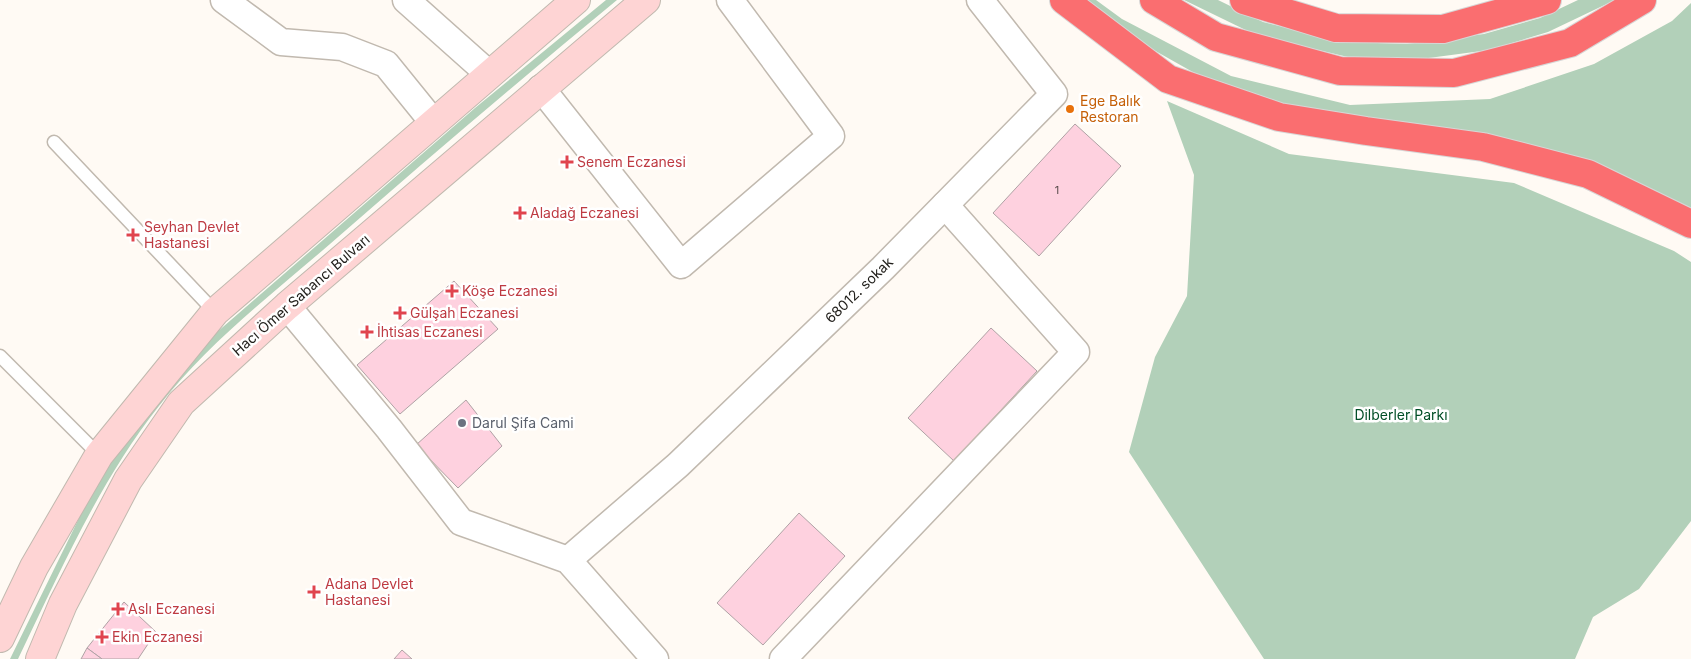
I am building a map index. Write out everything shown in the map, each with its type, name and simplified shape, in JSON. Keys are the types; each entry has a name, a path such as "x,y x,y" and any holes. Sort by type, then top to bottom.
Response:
{"highway":[{"path":"1064,0 1168,79 1279,117 1483,147 1588,174 1691,224"},
{"path":"1154,0 1216,37 1340,71 1454,73 1570,44 1642,0"},
{"path":"1244,0 1336,28 1443,29 1547,0"}],"main road":[{"path":"0,638 34,567 99,455 215,312 576,0"},
{"name":"Hacı Ömer Sabancı Bulvarı","path":"40,659 63,604 128,480 181,403 287,306 646,0"}],"street":[{"path":"224,0 280,42 342,47 386,64 433,122"},
{"path":"406,0 490,74"},
{"path":"541,88 680,265 831,136 730,0"},
{"name":"68012. sokak","path":"568,560 678,465 945,205 1054,94 980,0"},
{"path":"783,659 1076,352 945,205"},
{"path":"287,306 389,429 460,522 568,560 655,659"}],"lane":[{"path":"54,142 215,312"},
{"path":"0,356 99,455"}],"green space":[{"path":"606,0 617,0 263,301 219,341 178,383 137,435 118,465 82,528 18,659 10,659 84,508 115,453 216,333 475,108"},
{"path":"1079,0 1096,0 1122,19 1231,76 1350,105 1490,99 1594,64 1672,21 1691,3 1691,211 1608,170 1498,137 1282,106 1214,84 1120,31"},
{"path":"1184,0 1218,0 1263,22 1347,42 1407,44 1484,34 1540,18 1578,0 1615,0 1548,32 1489,50 1406,61 1348,57 1258,36"},
{"name":"Dilberler Parkı","path":"1167,101 1289,154 1514,183 1674,251 1691,262 1691,521 1639,589 1593,617 1575,659 1264,659 1129,452 1155,357 1187,296 1194,175"}],"building":[{"path":"1075,124 1121,166 1039,256 993,213"},
{"path":"454,281 498,329 400,414 357,365"},
{"path":"991,328 1037,371 954,461 908,418"},
{"name":"Darul Şifa Cami","path":"466,400 502,446 458,488 416,445"},
{"path":"799,513 845,556 763,645 717,603"},
{"path":"124,602 156,632 138,659 102,659 87,648"},
{"path":"87,648 102,659 81,659"},
{"path":"402,650 412,659 394,659"}],"place":[{"name":"Ege Balık Restoran","path":"1070,109"},
{"name":"Senem Eczanesi","path":"567,162"},
{"name":"Aladağ Eczanesi","path":"520,213"},
{"name":"Seyhan Devlet Hastanesi","path":"133,235"},
{"name":"Köşe Eczanesi","path":"452,291"},
{"name":"Gülşah Eczanesi","path":"400,313"},
{"name":"İhtisas Eczanesi","path":"367,332"},
{"name":"Darul Şifa Cami","path":"462,423"},
{"name":"Adana Devlet Hastanesi","path":"314,592"},
{"name":"Aslı Eczanesi","path":"118,609"},
{"name":"Ekin Eczanesi","path":"102,637"}]}
